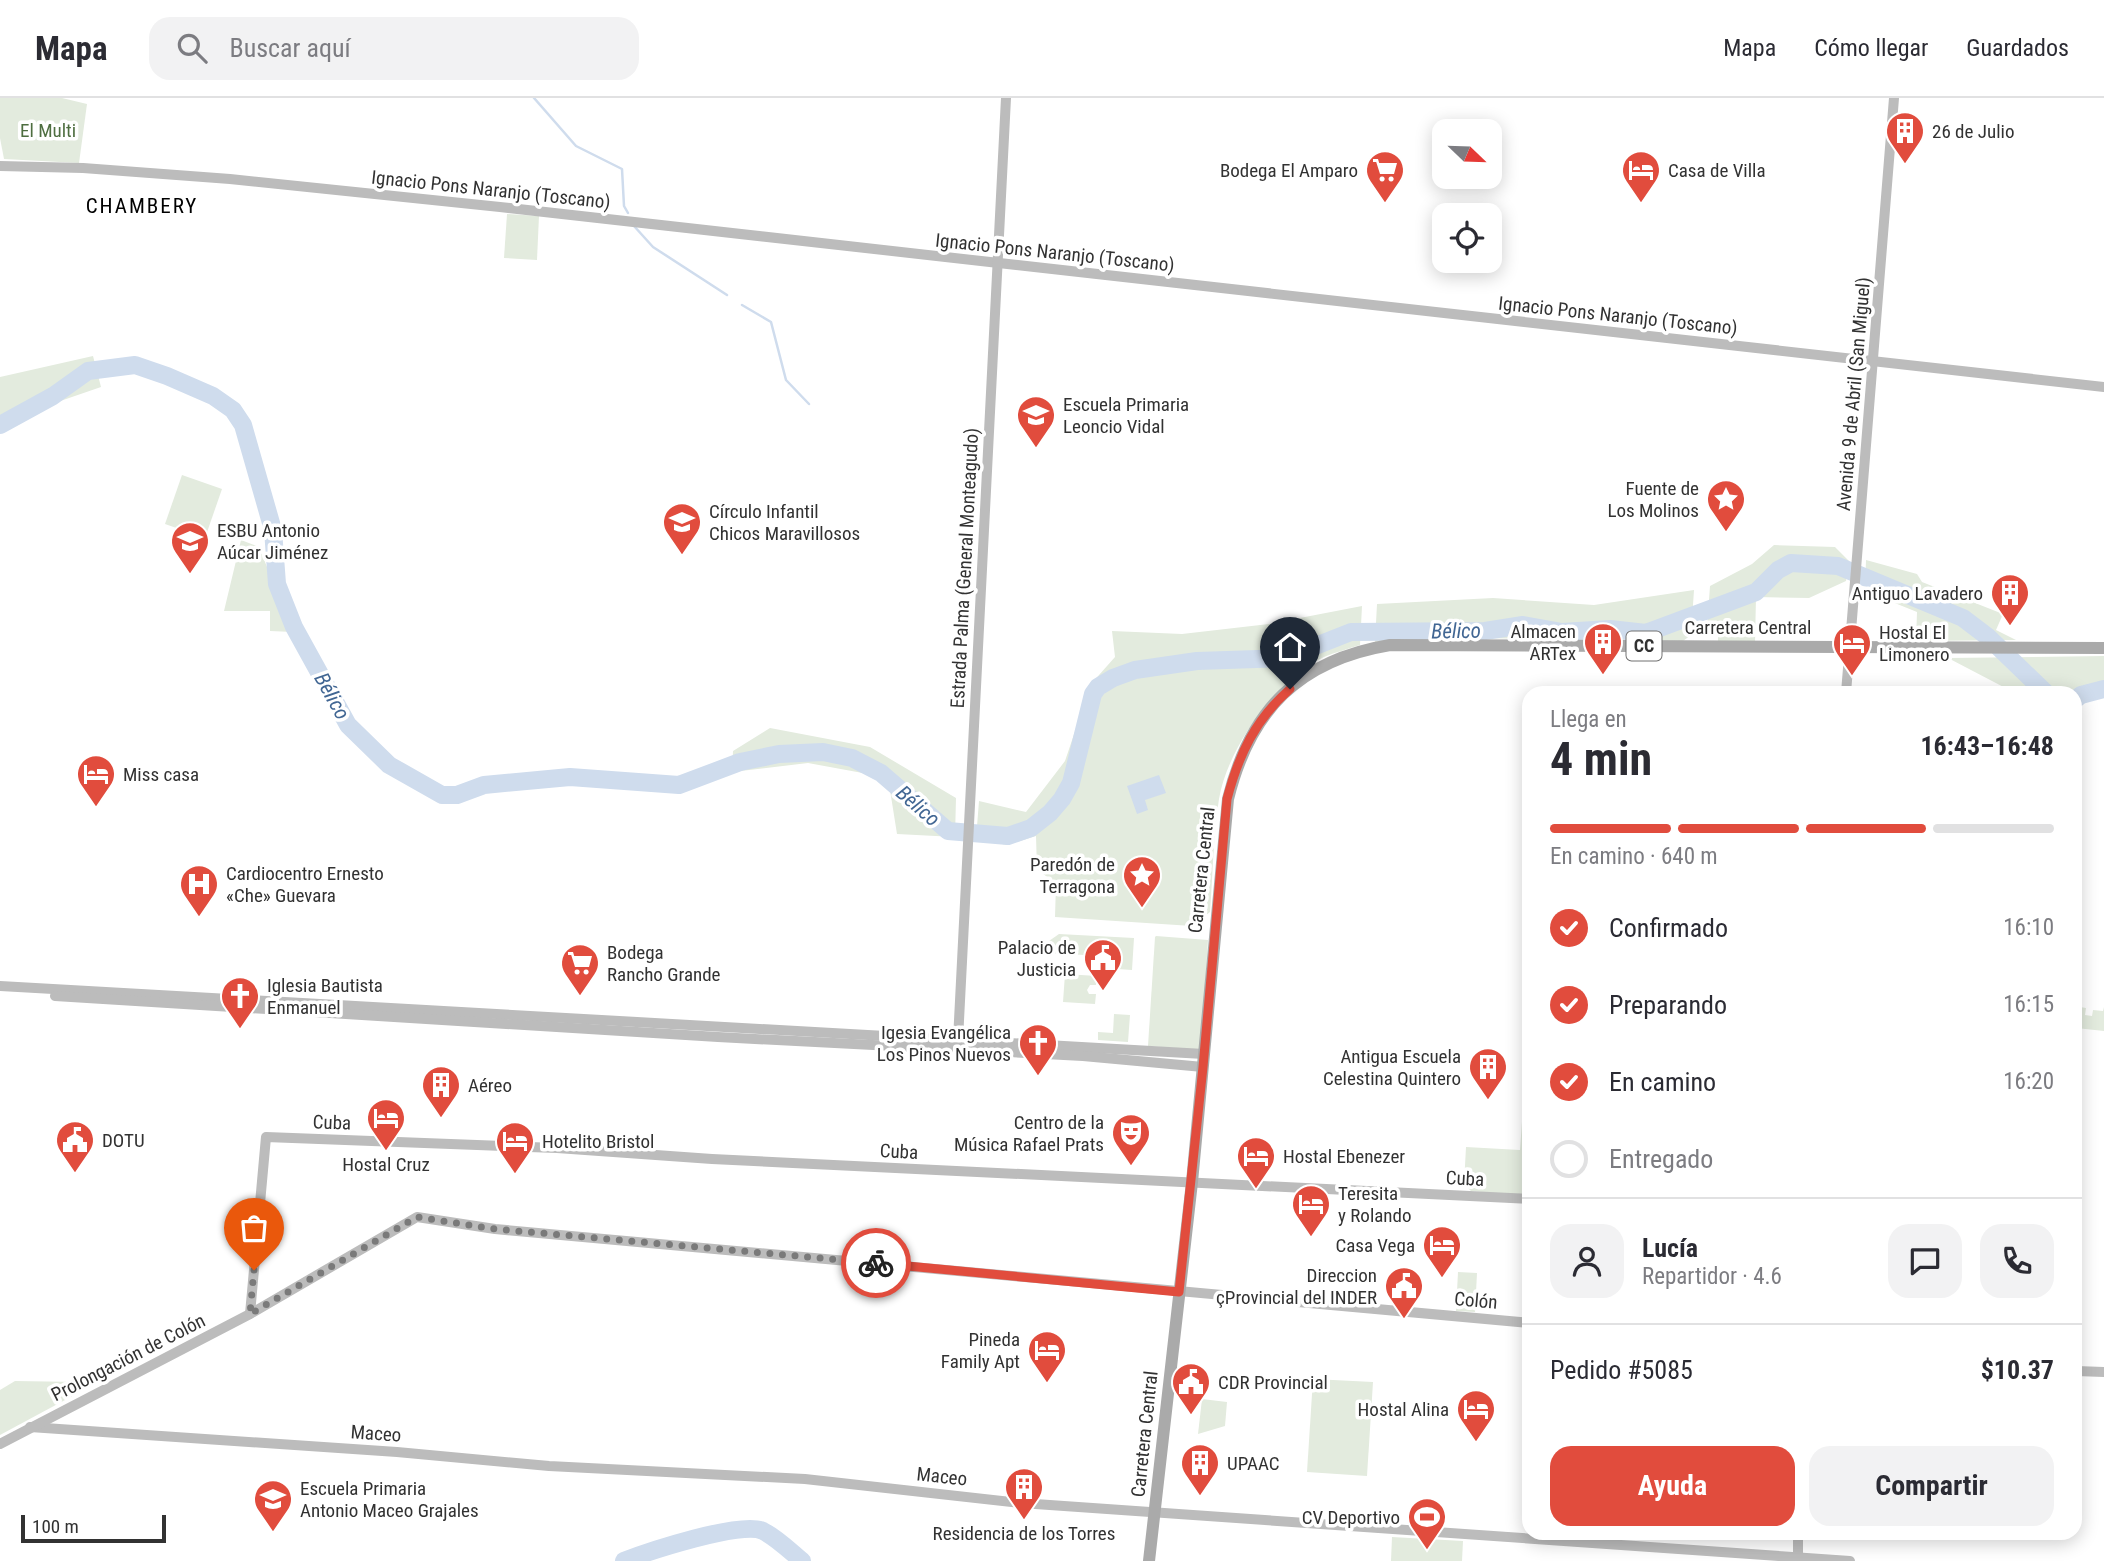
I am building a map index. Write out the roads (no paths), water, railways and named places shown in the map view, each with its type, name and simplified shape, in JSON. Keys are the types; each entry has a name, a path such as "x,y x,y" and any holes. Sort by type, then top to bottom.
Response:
{"main road":[{"name":"Estrada Palma (General Monteagudo)","path":"958,1040 1006,98"},
{"name":"Avenida 9 de Abril (San Miguel)","path":"1847,686 1894,98"},
{"name":"Ignacio Pons Naranjo (Toscano)","path":"0,166 83,168 230,179 2104,387"},
{"name":"Carretera Central","path":"1149,1561 1192,1182 1227,799 1236,766 1261,719 1278,700 1303,678 1330,660 1364,649 1390,645 2104,648"},
{"path":"0,986 958,1040 1204,1060"},
{"path":"0,993 718,1037 1069,1056 1204,1060"},
{"name":"Cuba","path":"250,1314 266,1137 563,1149 712,1159 1522,1199"},
{"name":"Prolongación de Colón","path":"0,1444 250,1314 417,1217"},
{"name":"Colón","path":"417,1217 495,1229 1522,1322"},
{"path":"2082,1371 2104,1372"},
{"name":"Maceo","path":"30,1427 397,1452 549,1466 805,1479 1021,1503 1522,1539"},
{"name":"Maceo","path":"1530,1540 1798,1560 1850,1561"},
{"path":"1798,1540 1798,1560"}],"water":[{"path":"1159,775 1166,793 1145,800 1148,810 1137,814 1127,786"}],"waterway":[{"path":"534,98 576,146 622,169 624,206 628,213"},
{"path":"634,226 653,247 727,295"},
{"path":"742,305 771,322 786,380 809,404"},
{"name":"Bélico","path":"0,425 53,396 88,371 135,365 213,396 233,410 243,425 273,530 277,584 294,627 348,725 389,765 442,795 457,795 484,785 570,777 679,785 740,762 779,754 823,752 852,758 881,773 948,831 1008,836 1031,828 1062,799 1071,783 1093,694 1098,687 1113,678 1135,670 1197,661 1285,658 1351,632 1485,631 1523,625 1562,632 1610,629 1646,633 1756,592 1778,570 1791,563 1838,566 1963,618 1988,637 2039,686"},
{"name":"Bélico","path":"2082,695 2104,689"},
{"path":"624,1561 695,1538 752,1529 768,1534 802,1561"}],"place":[{"name":"26 de Julio","path":"1905,165"},
{"name":"Bodega El Amparo","path":"1385,204"},
{"name":"Casa de Villa","path":"1641,204"},
{"name":"Escuela Primaria Leoncio Vidal","path":"1036,449"},
{"name":"Fuente de Los Molinos","path":"1726,533"},
{"name":"Círculo Infantil Chicos Maravillosos","path":"682,556"},
{"name":"ESBU Antonio Aúcar Jiménez","path":"190,575"},
{"name":"Antiguo Lavadero","path":"2010,627"},
{"name":"Almacen ARTex","path":"1603,676"},
{"name":"Hostal El Limonero","path":"1852,677"},
{"name":"Miss casa","path":"96,808"},
{"name":"Paredón de Terragona","path":"1142,909"},
{"name":"Cardiocentro Ernesto «Che» Guevara","path":"199,918"},
{"name":"Palacio de Justicia","path":"1103,992"},
{"name":"Bodega Rancho Grande","path":"580,997"},
{"name":"Iglesia Bautista Enmanuel","path":"240,1030"},
{"name":"Igesia Evangélica Los Pinos Nuevos","path":"1038,1077"},
{"name":"Antigua Escuela Celestina Quintero","path":"1488,1101"},
{"name":"Aéreo","path":"441,1119"},
{"name":"Hostal Cruz","path":"386,1152"},
{"name":"Centro de la Música Rafael Prats","path":"1131,1167"},
{"name":"DOTU","path":"75,1174"},
{"name":"Hotelito Bristol","path":"515,1175"},
{"name":"Hostal Ebenezer","path":"1256,1190"},
{"name":"Teresita y Rolando","path":"1311,1238"},
{"name":"Casa Vega","path":"1442,1279"},
{"name":"Direccion çProvincial del INDER","path":"1404,1320"},
{"name":"Pineda Family Apt","path":"1047,1384"},
{"name":"CDR Provincial","path":"1191,1416"},
{"name":"Hostal Alina","path":"1476,1443"},
{"name":"UPAAC","path":"1200,1497"},
{"name":"Residencia de los Torres","path":"1024,1521"},
{"name":"Escuela Primaria Antonio Maceo Grajales","path":"273,1533"},
{"name":"CV Deportivo","path":"1427,1551"}],"district":[{"name":"CHAMBERY","path":"142,206"}],"park label":[{"name":"El Multi","path":"48,130"}]}
